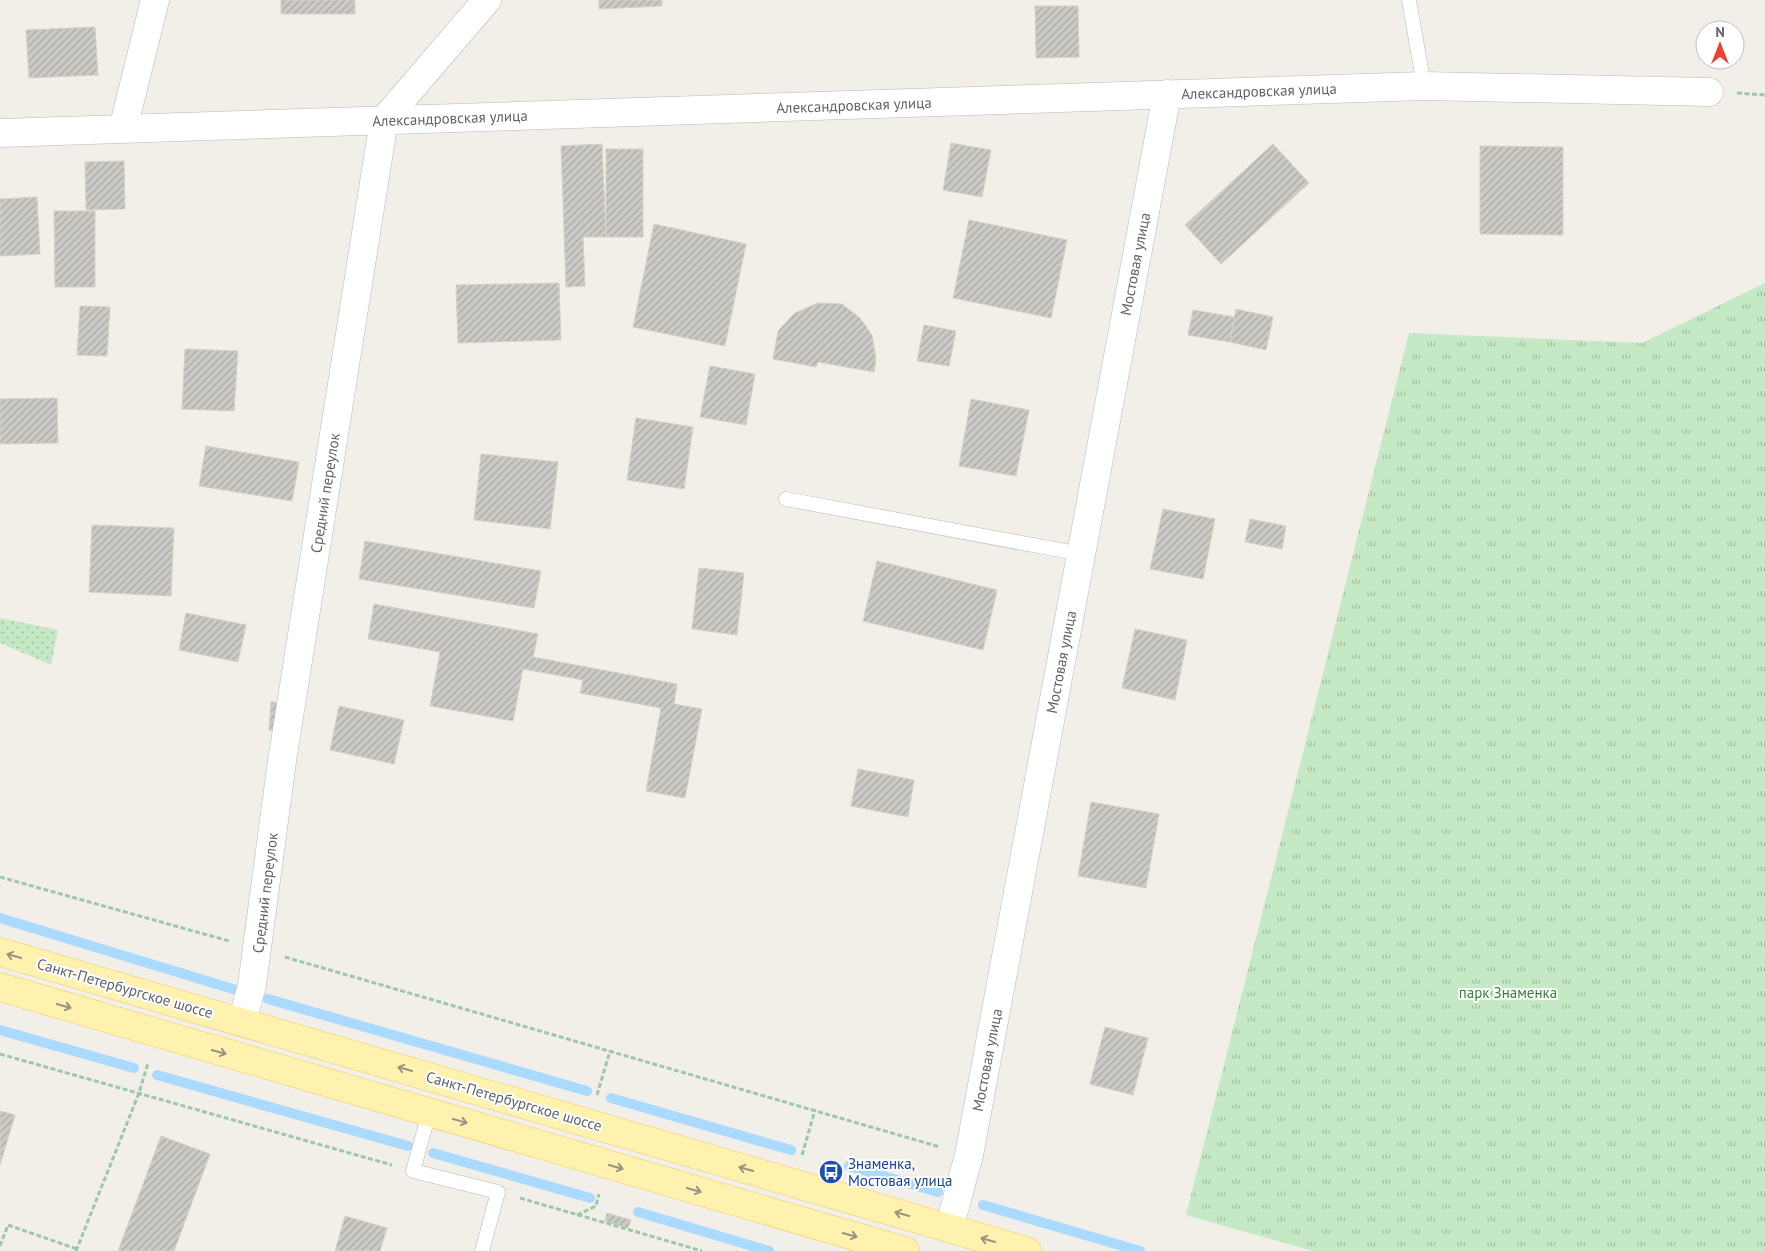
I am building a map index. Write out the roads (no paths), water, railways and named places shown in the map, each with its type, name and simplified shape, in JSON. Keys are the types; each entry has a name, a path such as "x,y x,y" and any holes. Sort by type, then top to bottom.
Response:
{"main road":[{"name":"Санкт-Петербургское шоссе","path":"0,952 1028,1251"},
{"path":"0,987 905,1251"}],"street":[{"path":"123,129 155,0"},
{"path":"384,120 488,0"},
{"name":"Александровская улица","path":"0,133 1424,86 1709,92"},
{"name":"Мостовая улица","path":"949,1228 969,1155 1167,94"},
{"name":"Средний переулок","path":"242,1022 252,984 258,950 282,761 384,120"}],"lane":[{"path":"1408,0 1424,86"},
{"path":"786,499 1081,554"},
{"path":"429,1113 413,1171 498,1192 482,1251"}],"waterway":[{"path":"0,918 233,989"},
{"path":"268,999 587,1091"},
{"path":"0,1030 134,1068"},
{"path":"157,1075 408,1146"},
{"path":"611,1098 791,1150"},
{"path":"433,1153 590,1198"},
{"path":"849,1166 938,1192"},
{"path":"983,1205 1140,1251"},
{"path":"638,1212 769,1251"}],"place":[{"name":"Знаменка, Мостовая улица","path":"831,1172"}],"park label":[{"name":"парк Знаменка","path":"1508,992"}]}
